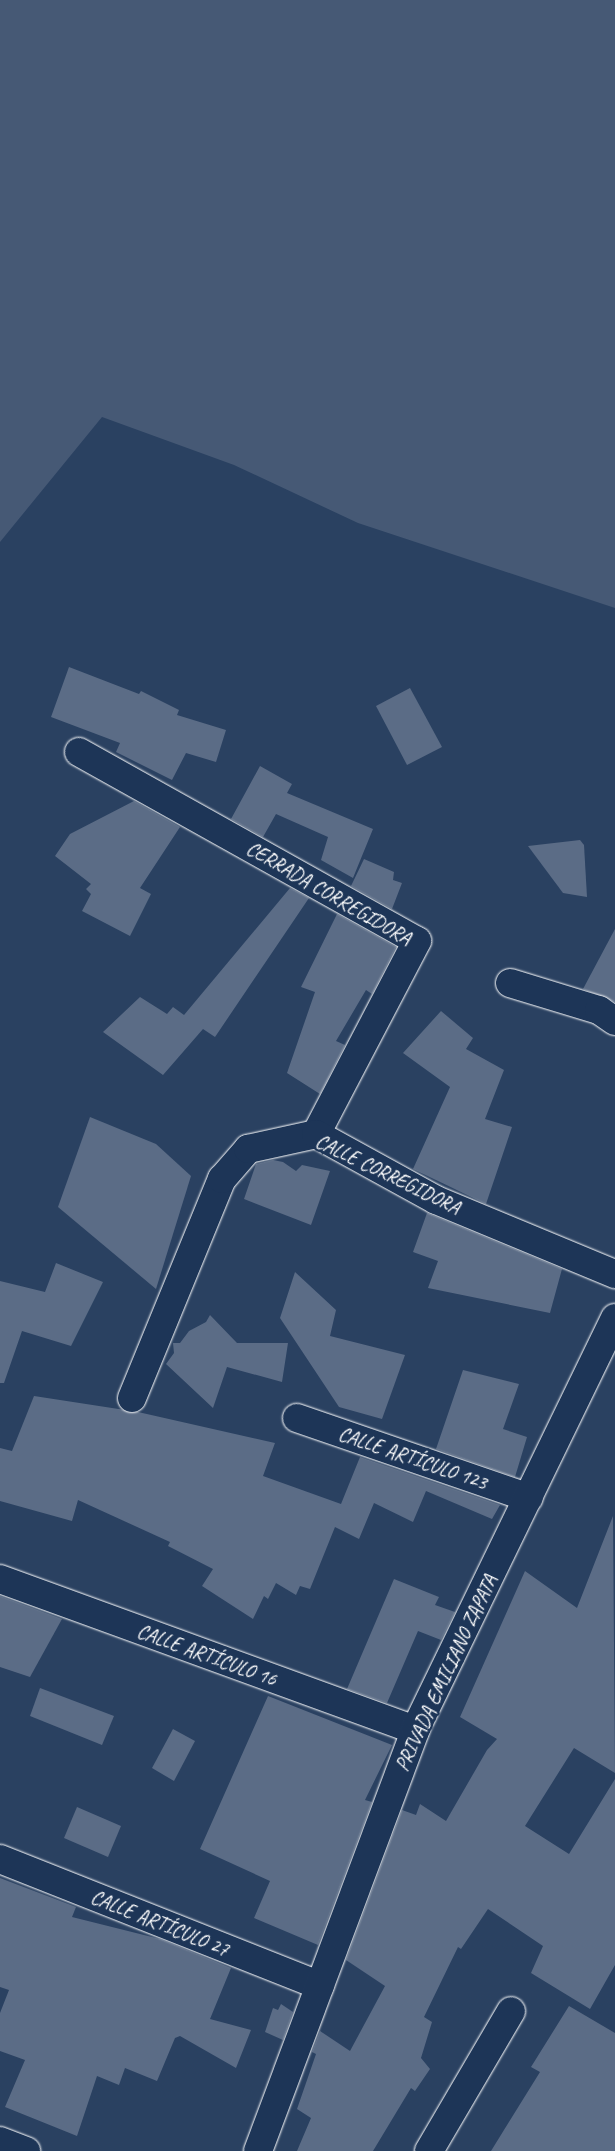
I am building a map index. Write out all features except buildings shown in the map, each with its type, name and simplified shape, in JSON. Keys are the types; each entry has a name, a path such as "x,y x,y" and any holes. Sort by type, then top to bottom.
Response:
{"street":[{"name":"CERRADA CORREGIDORA","path":"79,752 417,941 316,1134"},
{"path":"510,983 599,1010 615,1021"},
{"name":"CALLE CORREGIDORA","path":"132,1398 222,1179 248,1149 316,1134 436,1200 615,1274"},
{"name":"PRIVADA EMILIANO ZAPATA","path":"258,2151 415,1730 615,1318"},
{"name":"CALLE ARTÍCULO 123","path":"297,1418 529,1498"},
{"name":"CALLE ARTÍCULO 16","path":"0,1579 415,1730"},
{"name":"CALLE ARTÍCULO 27","path":"0,1859 320,1986"},
{"path":"429,2151 511,2011"},
{"path":"0,2141 26,2151"}],"shaded area":[{"path":"0,0 615,0 615,608 358,523 234,465 102,417 0,542"}]}
